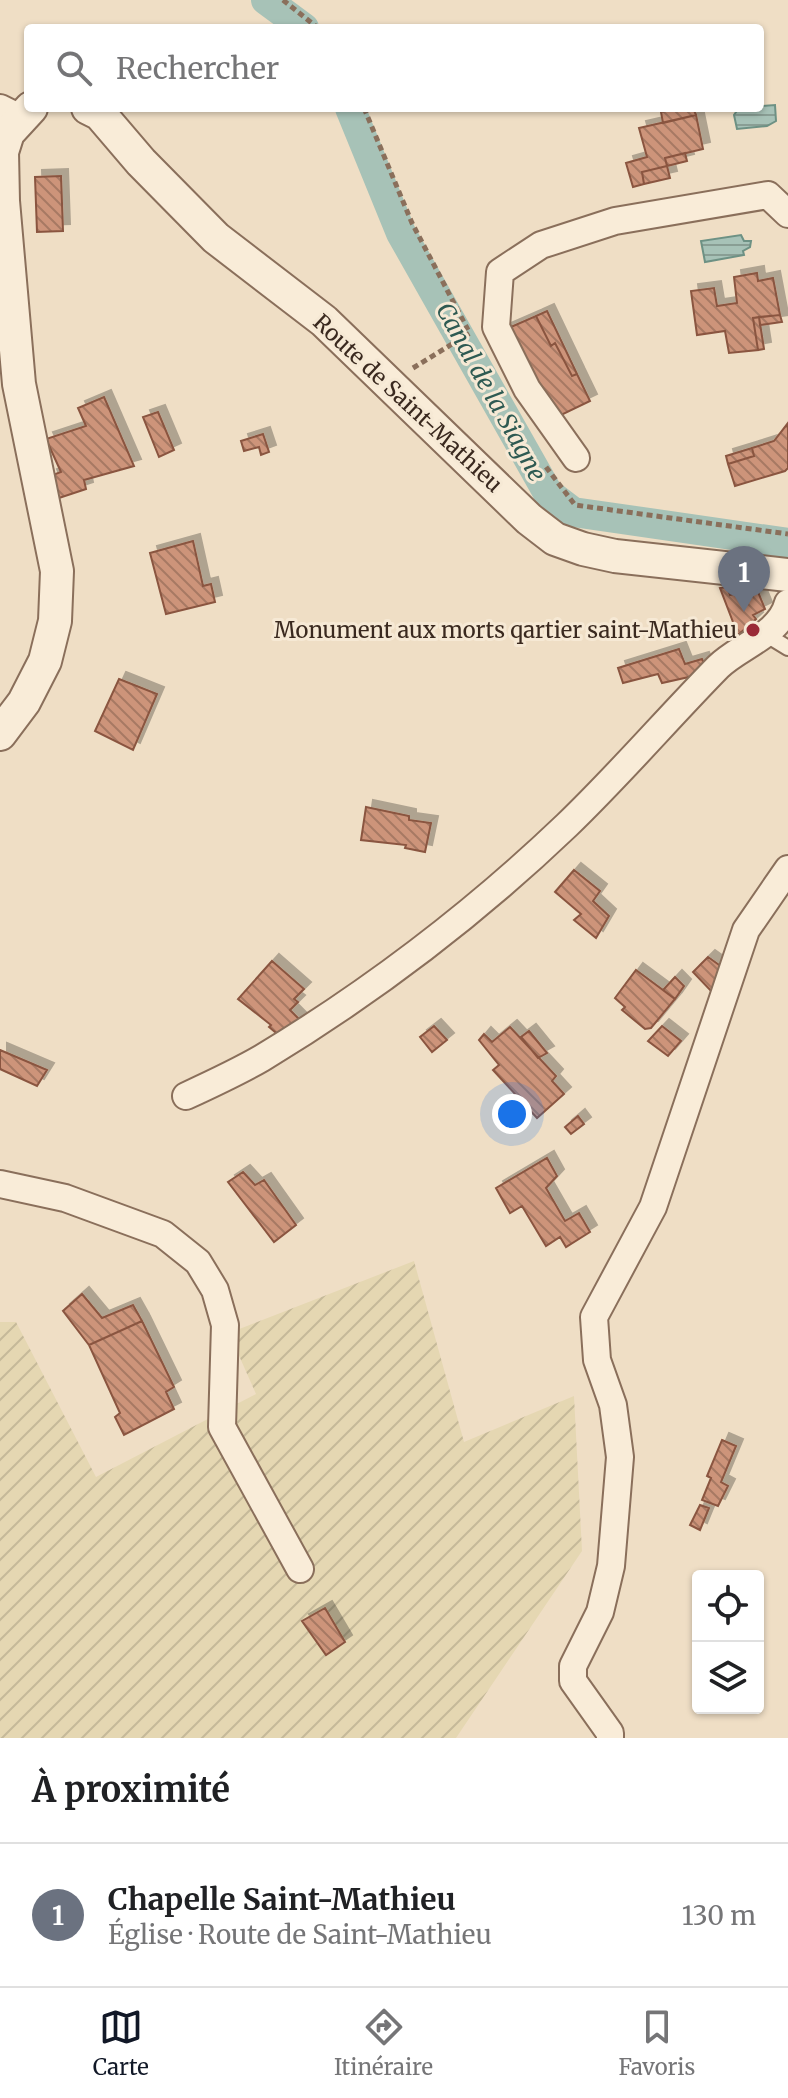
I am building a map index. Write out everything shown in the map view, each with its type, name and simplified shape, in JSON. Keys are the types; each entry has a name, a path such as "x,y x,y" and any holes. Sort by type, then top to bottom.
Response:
{"street":[{"path":"0,734 24,702 45,661 55,621 57,571 19,384 4,216 2,152 17,112"},
{"name":"Route de Saint-Mathieu","path":"96,112 216,238 324,321 529,519 555,539 615,556 788,575"},
{"path":"576,458 527,389 496,327 500,272 541,245 615,221 768,195 788,214"},
{"path":"186,1096 261,1059 374,984 514,874 570,823 723,662 765,634 785,614 788,603"},
{"path":"610,1738 610,1733 573,1681 573,1666 600,1612 611,1566 620,1457 613,1405 597,1360 594,1317 653,1207 746,930 788,869"},
{"path":"0,1184 65,1198 163,1234 198,1262 215,1290 225,1325 222,1427 300,1569"}],"lane":[{"path":"765,634 788,648"}],"path":[{"path":"283,0 313,24"},
{"path":"390,383 470,333"}],"shaded area":[{"path":"775,105 776,121 767,126 737,129 736,112 764,112 764,106"},
{"path":"741,235 744,241 751,241 750,247 743,251 744,255 705,262 701,241"},
{"path":"414,1261 464,1442 574,1396 582,1551 456,1738 0,1738 0,1322 16,1322 96,1477 256,1394 229,1333"}],"building":[{"path":"661,112 695,112 696,115 663,123"},
{"path":"696,115 703,149 665,158 667,166 642,172 644,184 633,187 626,163 647,157 639,128"},
{"path":"685,153 687,161 667,166 665,158"},
{"path":"667,166 670,178 644,184 642,172"},
{"path":"61,176 63,231 37,232 35,177"},
{"path":"757,273 758,281 773,278 780,315 753,318 758,350 729,353 725,331 697,335 691,291 714,288 717,306 737,303 734,277"},
{"path":"547,311 577,374 572,376 555,343 551,346 536,316"},
{"path":"780,315 782,322 760,325 759,317"},
{"path":"536,316 551,346 555,343 572,376 577,374 590,401 559,416 544,390 539,392 504,330"},
{"path":"759,317 764,349 758,350 753,318"},
{"path":"104,397 134,466 84,480 86,489 59,498 50,476 61,472 46,439 86,426 78,408"},
{"path":"158,412 174,450 159,457 143,417"},
{"path":"788,423 788,468 735,486 728,464 754,456 752,448 774,441"},
{"path":"263,434 269,452 261,455 259,447 244,451 241,441"},
{"path":"752,448 754,456 728,464 726,456"},
{"path":"193,541 203,586 211,584 215,602 166,614 150,553"},
{"path":"727,587 730,595 756,587 765,609 753,615 756,619 738,635 720,588"},
{"path":"679,649 685,664 702,659 706,668 691,684 689,677 662,683 658,674 623,683 618,668"},
{"path":"119,679 157,694 133,750 95,731"},
{"path":"366,807 431,823 425,852 405,848 406,845 361,840"},
{"path":"574,870 600,891 593,901 609,916 596,938 574,920 581,914 555,892"},
{"path":"708,957 722,967 712,992 693,972"},
{"path":"272,961 304,989 294,999 298,1002 290,1010 303,1023 282,1038 269,1027 271,1025 238,999"},
{"path":"636,970 675,999 651,1028 645,1029 622,1010 625,1007 615,998"},
{"path":"675,977 684,986 675,999 663,990"},
{"path":"434,1026 447,1040 432,1052 420,1037"},
{"path":"662,1026 681,1041 668,1056 648,1041"},
{"path":"510,1027 556,1076 552,1081 564,1094 537,1118 493,1070 499,1065 479,1040 484,1034 492,1042"},
{"path":"529,1031 547,1053 538,1058 521,1037"},
{"path":"0,1050 47,1070 37,1086 0,1069"},
{"path":"578,1116 584,1124 571,1134 565,1127"},
{"path":"547,1158 557,1176 546,1188 565,1221 579,1213 590,1232 566,1247 560,1237 546,1246 522,1206 510,1213 496,1188"},
{"path":"243,1172 255,1185 264,1180 296,1225 274,1242 228,1182"},
{"path":"82,1294 102,1318 133,1305 142,1321 89,1345 63,1311"},
{"path":"142,1321 174,1387 166,1392 174,1409 124,1435 115,1417 120,1413 89,1345"},
{"path":"722,1440 736,1446 721,1482 728,1486 718,1506 702,1500 711,1478 707,1476"},
{"path":"700,1505 709,1508 700,1530 690,1525"},
{"path":"325,1608 345,1642 326,1655 302,1621"}],"waterway":[{"name":"Canal de la Siagne","path":"266,0 299,24"},
{"name":"Canal de la Siagne","path":"352,112 401,233 548,493 573,512 788,543"}],"place":[{"name":"Chapelle Saint-Mathieu","path":"744,612"},
{"name":"Monument aux morts qartier saint-Mathieu","path":"753,630"}]}
